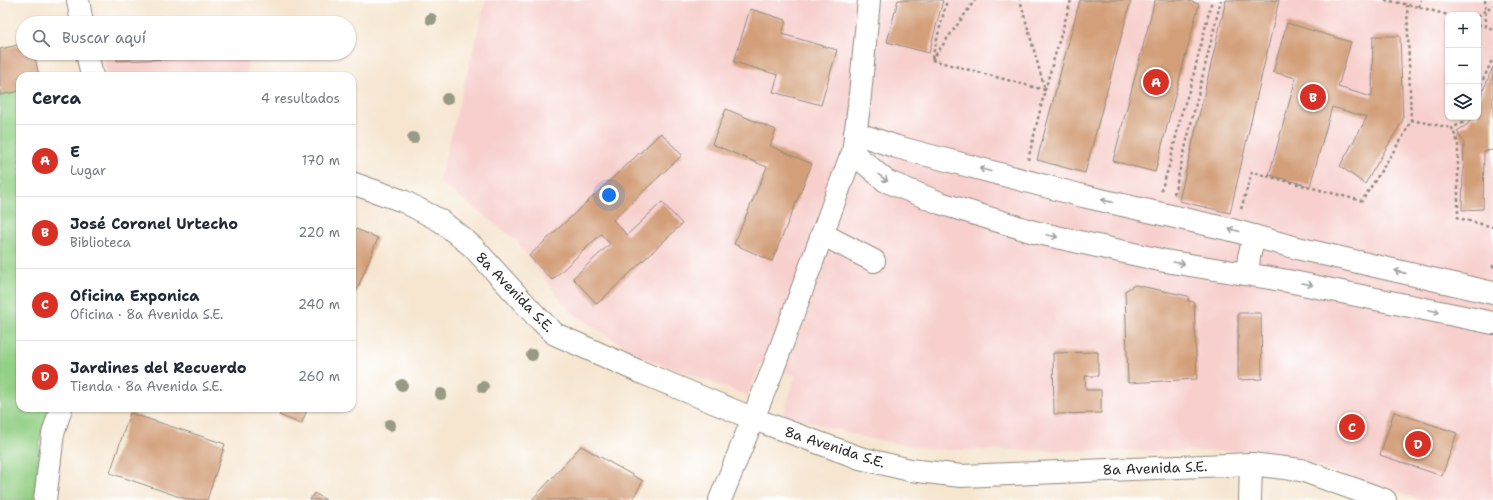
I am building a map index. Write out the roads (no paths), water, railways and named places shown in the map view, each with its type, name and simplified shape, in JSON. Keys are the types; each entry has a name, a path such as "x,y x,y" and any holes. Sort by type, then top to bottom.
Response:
{"street":[{"path":"78,0 81,16"},
{"path":"720,500 754,419 849,161 854,143 860,105 869,0"},
{"path":"89,60 91,72"},
{"path":"854,143 897,147 1023,180 1232,230 1297,248 1493,293"},
{"path":"854,143 886,181 917,194 980,216 1034,232 1157,259 1288,281 1493,323"},
{"name":"8a Avenida S.E.","path":"356,184 403,201 441,222 473,247 536,316 555,334 638,372 754,419 860,458 910,470 961,476 1251,464 1300,470 1385,500"},
{"path":"822,234 874,261"},
{"path":"1247,274 1254,236"},
{"path":"45,500 53,434 61,412"},
{"path":"1250,500 1251,464"}],"place":[{"name":"E","path":"1156,82"},
{"name":"José Coronel Urtecho","path":"1313,97"},
{"name":"Oficina Exponica","path":"1352,427"},
{"name":"Jardines del Recuerdo","path":"1418,444"}]}
